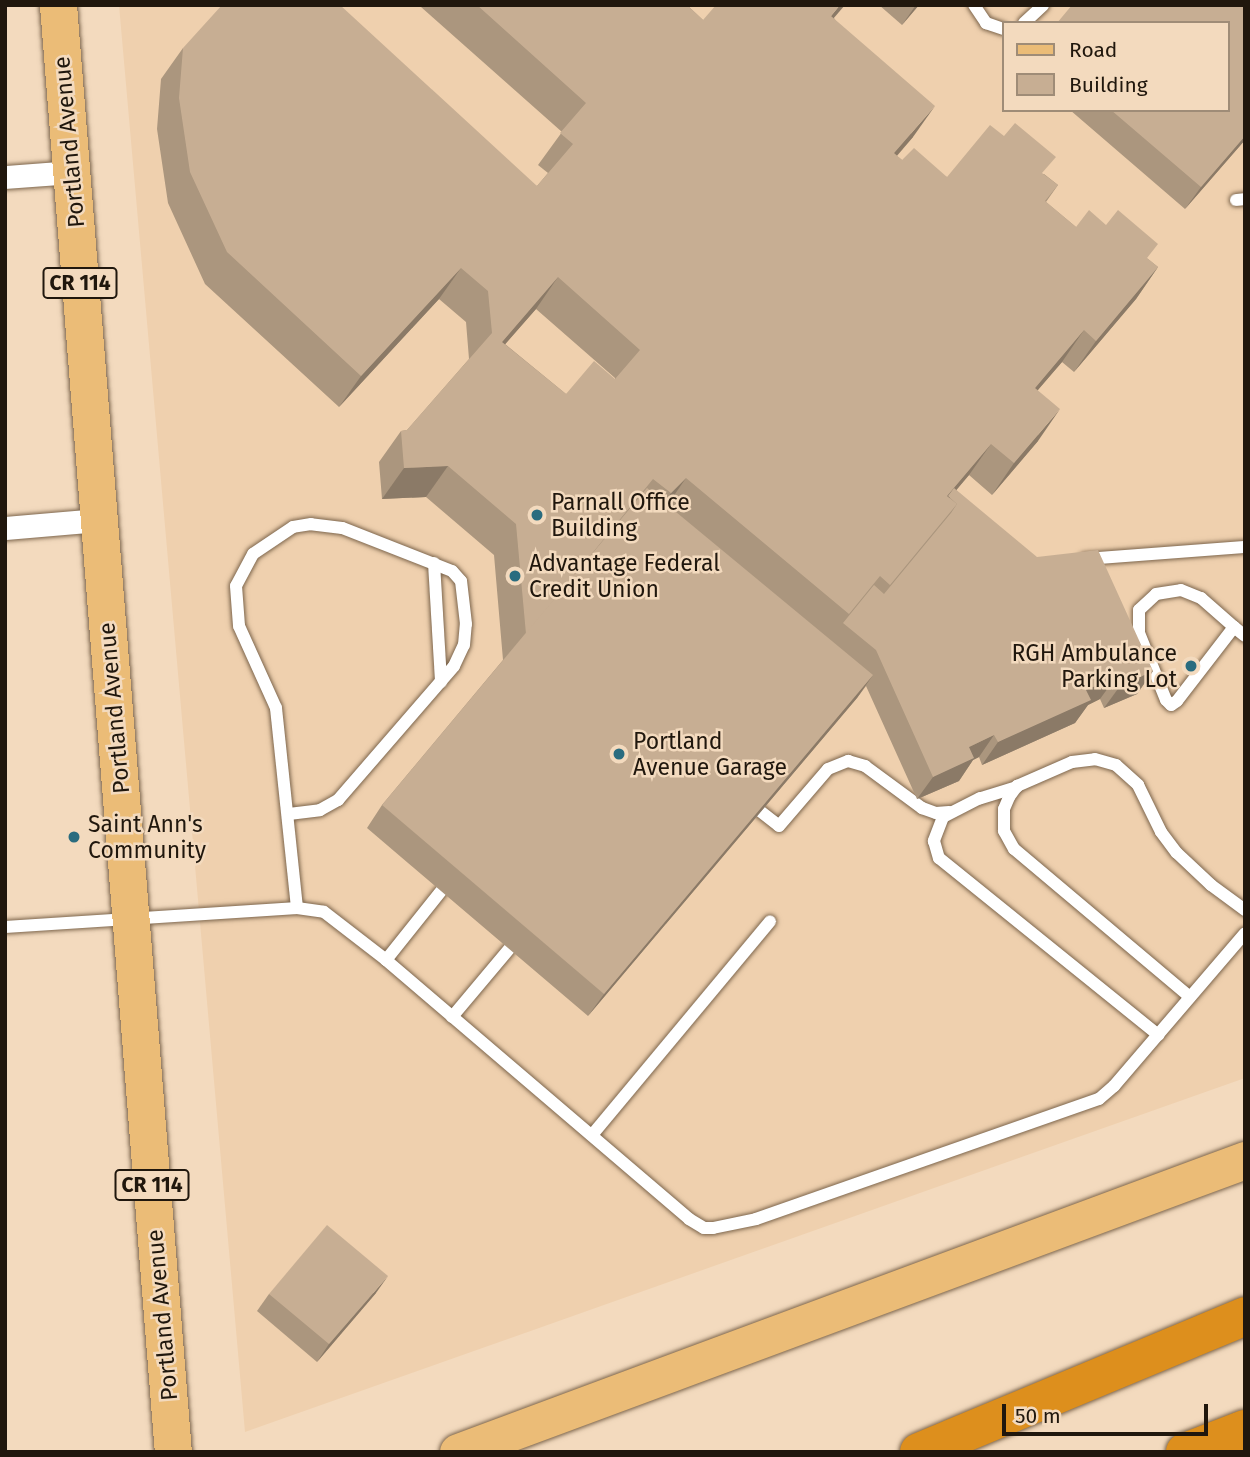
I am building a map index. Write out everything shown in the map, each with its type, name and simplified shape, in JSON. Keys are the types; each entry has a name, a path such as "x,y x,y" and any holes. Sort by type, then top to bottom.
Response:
{"highway":[{"path":"922,1452 1245,1316"},
{"path":"922,1452 1245,1333"},
{"path":"1185,1452 1245,1429"}],"main road":[{"name":"Portland Avenue","path":"58,5 173,1452"},
{"path":"458,1452 1245,1160"}],"street":[{"path":"5,177 71,172"},
{"path":"5,528 99,520"}],"lane":[{"path":"974,5 986,23 1002,29"},
{"path":"1026,21 1043,5"},
{"path":"289,814 320,810 338,800 441,682 460,656 466,624 461,581 452,572 342,528 311,524 293,527 253,554 236,586 239,626 276,708 297,908"},
{"path":"1066,560 1245,547"},
{"path":"433,563 441,682"},
{"path":"1181,590 1200,598 1240,632 1171,705 1159,687 1139,633 1139,610 1156,594 1181,590"},
{"path":"760,811 779,825 828,769 848,761 870,769 922,808 936,813 949,812 1079,760 1102,760 1116,765 1138,785 1161,832 1177,853 1211,885 1245,910"},
{"path":"1017,786 1006,802 1003,817 1004,831 1009,843 1190,997"},
{"path":"949,812 938,824 935,850 944,863 1158,1035"},
{"path":"386,960 441,891"},
{"path":"5,927 297,908 332,916 695,1224 704,1228 723,1227 1090,1104 1114,1086 1245,933"},
{"path":"592,1135 770,921"},
{"path":"452,1017 509,949"}],"shaded area":[{"path":"119,5 1245,5 1245,1078 245,1432"}],"building":[{"path":"222,5 340,5 537,186 573,144 560,133 586,103 477,5 687,5 703,20 716,5 840,5 831,16 935,106 894,153 902,160 914,148 947,177 990,125 1004,136 1015,123 1056,157 1042,173 1058,185 1045,201 1076,227 1089,210 1106,225 1118,210 1158,244 1147,258 1158,267 1096,341 1084,330 1035,388 1060,409 1014,463 991,444 947,496 957,504 890,585 880,576 849,614 686,478 671,493 653,479 526,634 516,524 448,466 404,468 401,431 407,430 492,333 488,291 461,268 361,376 227,252 190,172 179,98 183,48","holes":["558,277 640,350 615,379 594,361 566,394 502,342"]},
{"path":"1072,5 1245,5 1245,136 1201,187 1113,112 1229,112 1229,21 1059,21"},
{"name":"Portland Avenue Garage","path":"647,488 873,675 604,994 382,805"},
{"path":"954,488 1037,557 1098,550 1153,671 1120,686 1116,677 1086,690 1091,700 998,742 994,735 969,747 974,758 933,777 876,650 843,623 874,585 884,594 951,513 957,504 948,496"},
{"path":"327,1225 388,1276 329,1344 269,1294"}],"place":[{"name":"Parnall Office Building","path":"537,515"},
{"name":"Advantage Federal Credit Union","path":"515,576"},
{"name":"RGH Ambulance Parking Lot","path":"1191,666"},
{"name":"Portland Avenue Garage","path":"619,754"},
{"name":"Saint Ann's Community","path":"74,837"}]}
